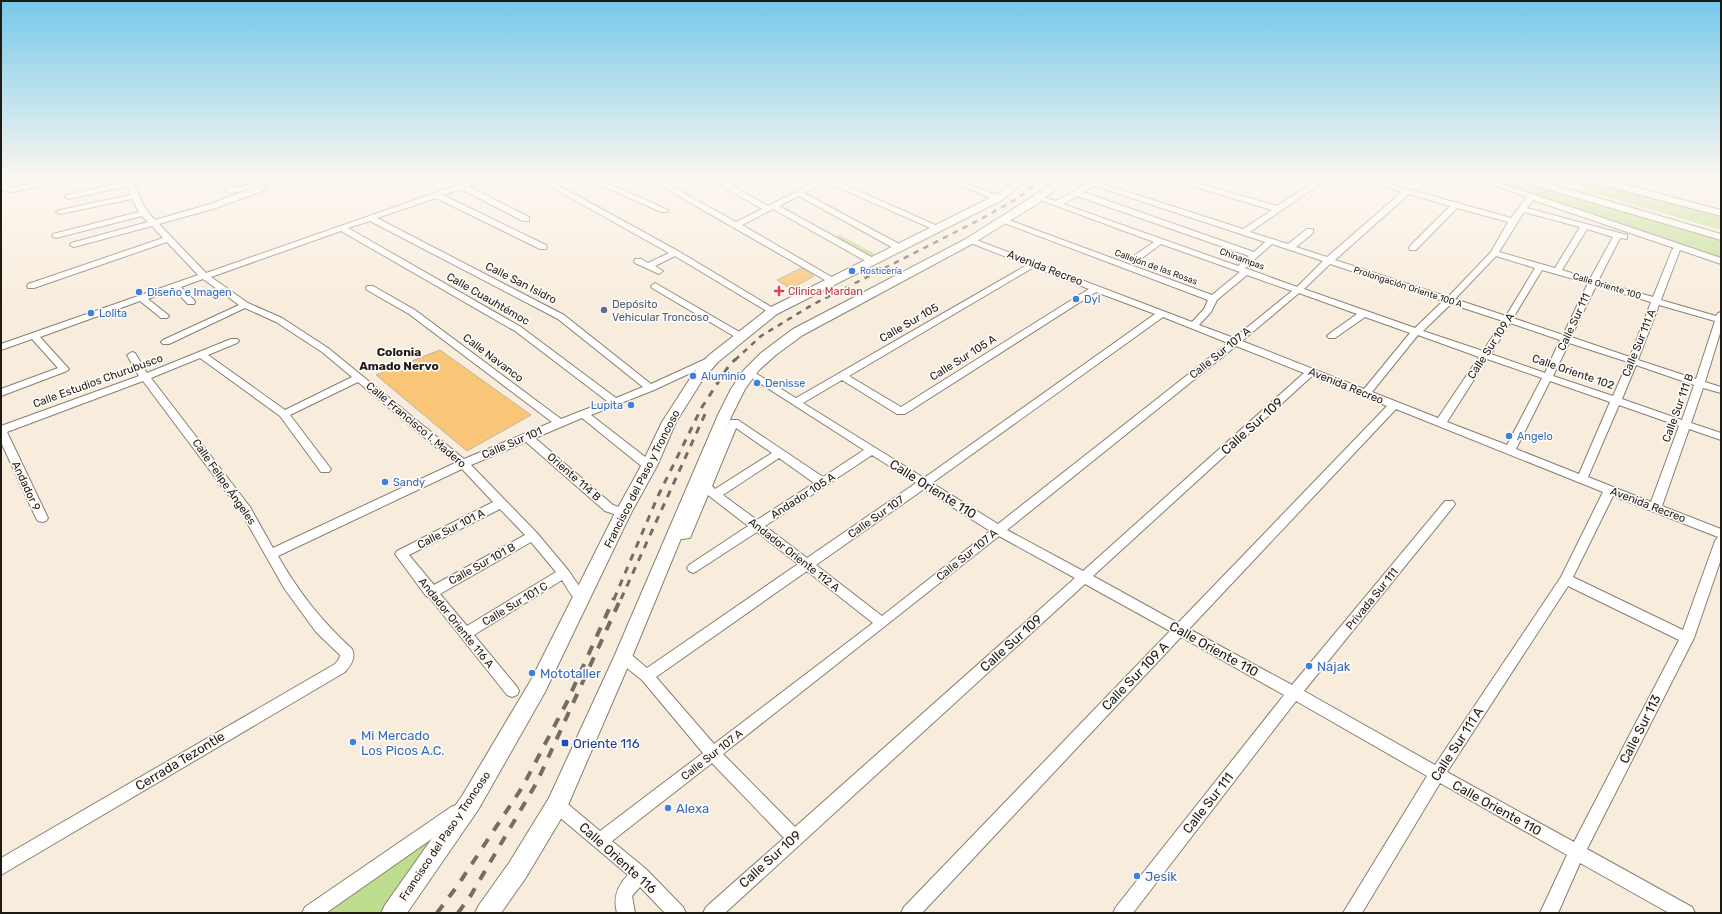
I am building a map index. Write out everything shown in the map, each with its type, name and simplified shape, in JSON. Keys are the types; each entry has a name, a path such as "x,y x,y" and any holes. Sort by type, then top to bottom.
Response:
{"main road":[{"name":"Francisco del Paso y Troncoso","path":"393,913 470,803 538,686 623,513 649,466 669,422 698,376 713,359 773,311 951,222"},
{"path":"487,913 517,871 557,805 623,657 674,536 715,451 728,411 749,373 778,346 798,332 971,240 1002,222"},
{"path":"1669,222 1721,237"}],"street":[{"path":"56,236 109,222"},
{"path":"74,245 154,222"},
{"name":"Calle Francisco I. Madero","path":"154,222 204,276 245,305 279,320 325,350 463,464 533,536 564,573 582,599"},
{"path":"1,347 360,222"},
{"name":"Calle San Isidro","path":"377,222 561,318 650,388"},
{"path":"491,222 543,247"},
{"path":"618,222 773,311"},
{"path":"730,222 832,281"},
{"path":"736,225 743,222"},
{"path":"796,222 872,262"},
{"path":"851,222 900,248"},
{"path":"923,222 938,228"},
{"name":"Callejón de las Rosas","path":"1005,222 1213,299"},
{"name":"Chinampas","path":"1107,222 1416,332"},
{"path":"1159,222 1254,255"},
{"name":"Prolongación Oriente 100 A","path":"1214,222 1270,242 1721,390"},
{"path":"1243,232 1259,222"},
{"name":"Calle Sur 107 A","path":"600,841 882,623 1235,342 1298,290 1328,261 1373,222"},
{"path":"1412,248 1438,222"},
{"path":"1365,394 1416,332 1449,301 1494,253 1513,222"},
{"path":"1569,222 1704,256"},
{"path":"1603,222 1721,261"},
{"path":"1556,271 1585,226"},
{"name":"Calle Cuauhtémoc","path":"342,228 518,330 615,402"},
{"path":"1289,248 1310,231"},
{"name":"Calle Sur 111","path":"1509,451 1567,340 1593,282 1618,235"},
{"path":"31,286 169,239"},
{"name":"Avenida Recreo","path":"971,240 1235,342 1721,534"},
{"path":"1136,259 1160,241"},
{"path":"1193,326 1208,310 1213,299 1242,270 1254,255 1270,242"},
{"name":"Calle Sur 111 A","path":"1582,479 1633,361 1676,250"},
{"path":"648,266 674,253"},
{"name":"Calle Oriente 100","path":"1494,253 1721,319"},
{"path":"638,261 659,271"},
{"name":"Calle Sur 105","path":"796,402 1034,264"},
{"name":"Calle Sur 109 A","path":"1440,424 1508,320 1540,266"},
{"path":"175,286 190,302"},
{"path":"655,286 740,336"},
{"name":"Calle Navanco","path":"370,288 412,312 560,423"},
{"name":"Calle Sur 105 A","path":"842,376 901,412 1096,288"},
{"path":"141,298 164,316"},
{"path":"166,342 245,305"},
{"path":"1332,336 1364,313"},
{"name":"Calle Sur 107","path":"647,676 924,483 1162,314"},
{"name":"Calle Sur 111 B","path":"1655,508 1700,383 1721,319"},
{"name":"Calle Oriente 102","path":"1416,332 1548,376 1721,437"},
{"path":"1,393 64,369 34,336"},
{"name":"Calle Estudios Churubusco","path":"1,431 202,355 234,341"},
{"name":"Calle Felipe Ángeles","path":"132,355 145,377 246,510 288,585 321,628 343,648"},
{"path":"202,355 284,414 325,469"},
{"name":"Calle Sur 101","path":"270,554 463,464 560,423 650,388 713,359"},
{"name":"Calle Sur 109","path":"712,913 794,837 1311,372"},
{"name":"Calle Oriente 110","path":"749,373 998,530 1294,693 1686,913"},
{"path":"284,414 359,378"},
{"name":"Calle Sur 109 A","path":"910,913 1394,405"},
{"path":"584,414 649,466"},
{"path":"674,536 686,535 710,491 715,451 734,422 823,483"},
{"name":"Andador 9","path":"1,431 42,518"},
{"name":"Oriente 114 B","path":"527,437 609,508 623,513"},
{"name":"Andador 105 A","path":"693,568 872,450"},
{"path":"710,491 780,453"},
{"name":"Calle Sur 111 A","path":"1352,913 1436,774 1566,579 1610,490"},
{"name":"Andador Oriente 112 A","path":"710,491 882,623"},
{"name":"Calle Sur 101 A","path":"401,554 502,503"},
{"name":"Privada Sur 111","path":"1294,693 1449,504"},
{"name":"Calle Sur 101 B","path":"431,593 533,536"},
{"name":"Calle Sur 113","path":"1549,913 1577,852 1687,638 1721,541"},
{"name":"Andador Oriente 116 A","path":"401,554 431,593 512,691"},
{"name":"Calle Sur 101 C","path":"465,634 564,573"},
{"path":"1566,579 1687,638"},
{"name":"Cerrada Tezontle","path":"1,867 340,668 346,661 347,653 343,648"},
{"path":"623,657 647,676 713,754 794,837"},
{"name":"Calle Sur 111","path":"1122,913 1294,693"},
{"path":"311,913 470,803"},
{"name":"Calle Oriente 116","path":"557,805 640,875 677,913"},
{"path":"626,913 622,903 626,889 640,875"}],"green space":[{"path":"1611,222 1655,222 1721,241 1721,259"},
{"path":"1692,222 1721,222 1721,230"},
{"path":"840,235 875,254 868,257 832,239"},
{"path":"458,816 385,913 323,913"}],"building":[{"name":"Clinica Mardan","path":"801,268 814,276 791,289 777,280"},
{"path":"440,350 531,415 467,451 376,375"}],"railway":[{"path":"735,360 761,336 812,305 976,222"},
{"path":"614,599 658,496 702,407 730,364 736,359"},
{"path":"621,599 706,412"},
{"path":"437,913 458,885 523,786 567,702 614,598"},
{"path":"458,913 471,895 537,782 621,598"}],"place":[{"name":"Rosticería","path":"852,271"},
{"name":"Clinica Mardan","path":"779,291"},
{"name":"Diseño e Imagen","path":"139,292"},
{"name":"Dyl","path":"1076,299"},
{"name":"Depósito Vehicular Troncoso","path":"604,310"},
{"name":"Lolita","path":"91,313"},
{"name":"Aluminio","path":"693,376"},
{"name":"Denisse","path":"757,383"},
{"name":"Lupita","path":"631,405"},
{"name":"Angelo","path":"1509,436"},
{"name":"Sandy","path":"385,482"},
{"name":"Najak","path":"1309,666"},
{"name":"Mototaller","path":"532,673"},
{"name":"Mi Mercado Los Picos A.C.","path":"353,742"},
{"name":"Oriente 116","path":"565,743"},
{"name":"Alexa","path":"668,808"},
{"name":"Jesik","path":"1137,876"}],"district":[{"name":"Colonia Amado Nervo","path":"399,359"}]}
